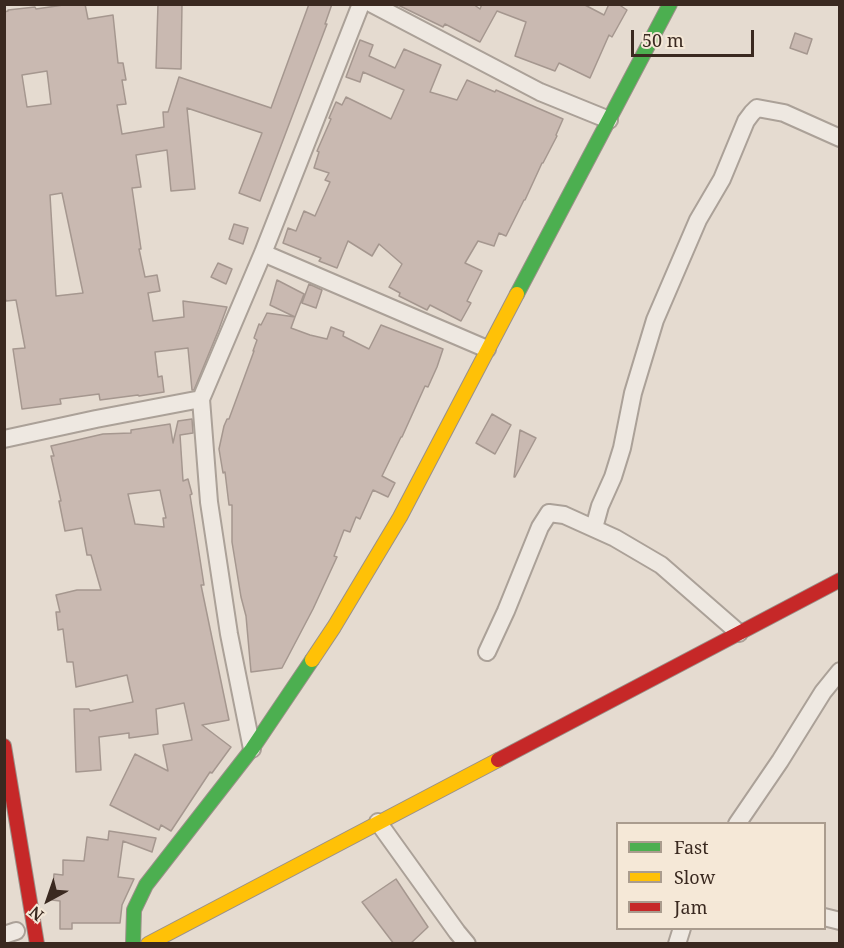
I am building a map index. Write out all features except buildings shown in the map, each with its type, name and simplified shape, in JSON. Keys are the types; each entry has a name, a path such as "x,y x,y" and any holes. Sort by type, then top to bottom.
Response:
{"main road":[{"path":"132,944 134,910 146,885 252,748 334,627 394,527 670,4"},
{"path":"148,944 739,633 837,586"},
{"path":"4,746 37,944"}],"street":[{"path":"252,748 229,634 209,502 201,399 263,253 361,4"},
{"path":"372,4 540,92 609,120"},
{"path":"594,528 622,448 633,393 655,320 698,220 722,179 746,121 757,108 784,113 840,138"},
{"path":"263,253 487,349"},
{"path":"4,439 201,399"},
{"path":"487,652 540,527 549,513 564,515 594,528 661,565 739,633"},
{"path":"738,822 823,692 840,671"},
{"path":"378,822 467,944"}],"traffic: fast":[{"path":"517,294 670,4"},
{"path":"133,944 134,910 146,885 252,749 312,660"}],"traffic: slow":[{"path":"312,660 400,517 517,294"},
{"path":"148,944 498,760"}],"traffic: jam":[{"path":"498,760 840,580"},
{"path":"4,746 37,944"}]}
